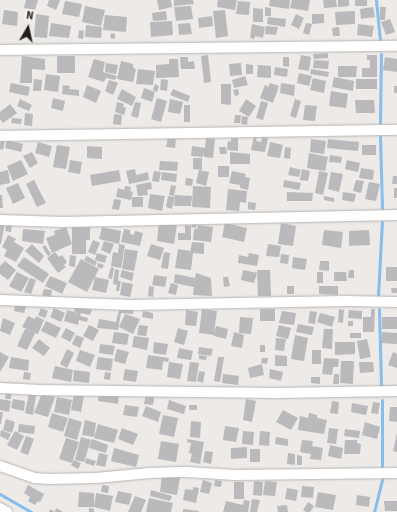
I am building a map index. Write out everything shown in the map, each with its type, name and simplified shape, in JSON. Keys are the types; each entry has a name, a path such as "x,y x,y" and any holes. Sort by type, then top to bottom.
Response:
{"street":[{"path":"0,50 397,46"},
{"path":"0,136 397,130"},
{"path":"0,220 63,222 397,215"},
{"path":"0,300 131,305 346,301 397,302"},
{"path":"0,388 35,390 276,393 397,391"},
{"path":"0,466 34,478 50,479 172,473 235,475 397,473"},
{"path":"0,508 7,512"}],"building":[{"path":"26,0 38,0 35,10 24,8"},
{"path":"49,0 60,0 56,10 47,6"},
{"path":"157,0 171,0 172,7 159,10"},
{"path":"174,0 193,0 194,4 174,6"},
{"path":"218,0 237,0 235,10 217,7"},
{"path":"270,0 290,0 289,9 269,6"},
{"path":"292,0 310,0 308,11 290,8"},
{"path":"323,0 336,0 337,7 324,8"},
{"path":"338,0 349,0 349,6 338,7"},
{"path":"355,0 367,0 367,6 355,6"},
{"path":"65,1 82,4 79,17 62,14"},
{"path":"238,1 250,2 249,15 236,14"},
{"path":"85,6 105,10 101,26 82,22"},
{"path":"191,6 193,19 176,21 174,7"},
{"path":"265,7 271,8 271,16 265,16"},
{"path":"373,7 375,17 361,19 360,9"},
{"path":"380,7 386,7 385,20 380,20"},
{"path":"253,8 263,9 263,22 253,22"},
{"path":"4,10 18,12 17,26 2,24"},
{"path":"225,10 228,36 216,38 213,11"},
{"path":"166,11 167,20 153,21 152,13"},
{"path":"355,11 355,24 336,25 335,12"},
{"path":"36,14 49,16 47,38 34,37"},
{"path":"296,14 304,18 299,29 291,25"},
{"path":"312,14 324,14 324,23 312,24"},
{"path":"105,15 127,17 126,32 103,30"},
{"path":"212,16 213,26 199,28 198,18"},
{"path":"268,17 286,19 285,27 267,24"},
{"path":"390,19 395,32 386,35 381,22"},
{"path":"172,21 173,35 151,37 150,22"},
{"path":"51,23 71,26 69,38 49,36"},
{"path":"190,23 192,34 179,35 178,24"},
{"path":"306,23 312,24 309,35 303,33"},
{"path":"252,24 265,27 263,38 255,36 254,39 250,38"},
{"path":"358,24 374,26 372,37 357,35"},
{"path":"86,25 102,27 101,38 85,37"},
{"path":"266,26 278,27 276,35 265,34"},
{"path":"339,27 340,36 333,36 332,28"},
{"path":"79,30 84,31 83,39 78,38"},
{"path":"111,33 115,34 115,39 110,38"},
{"path":"328,53 328,58 314,59 313,54"},
{"path":"208,55 211,82 204,83 201,56"},
{"path":"301,55 311,57 309,71 298,69"},
{"path":"367,55 377,55 377,77 362,77 362,68 370,68 370,60 367,60"},
{"path":"22,56 45,59 45,70 32,69 32,83 20,83"},
{"path":"57,56 75,56 75,73 57,73"},
{"path":"180,57 188,57 188,62 194,61 195,69 181,69"},
{"path":"283,57 289,57 289,67 283,66"},
{"path":"385,57 397,59 397,72 383,70"},
{"path":"94,59 105,62 103,72 117,76 115,80 106,78 104,82 88,77"},
{"path":"169,59 178,59 179,77 156,78 156,65 169,64"},
{"path":"314,60 329,61 328,69 313,68"},
{"path":"121,61 133,64 133,67 136,70 133,82 117,79"},
{"path":"106,63 118,65 116,74 105,72"},
{"path":"241,63 242,75 230,76 229,64"},
{"path":"246,64 253,65 253,74 246,74"},
{"path":"258,65 271,66 271,78 257,77"},
{"path":"338,66 357,66 356,77 338,77"},
{"path":"275,67 288,69 287,77 274,75"},
{"path":"138,69 155,71 153,85 136,84"},
{"path":"311,69 329,72 328,77 310,74"},
{"path":"299,73 312,76 309,86 297,83"},
{"path":"46,74 60,76 58,92 44,90"},
{"path":"245,76 248,85 234,88 232,80"},
{"path":"334,77 354,81 353,91 332,87"},
{"path":"313,78 326,81 324,93 310,90"},
{"path":"34,79 42,80 41,91 33,91"},
{"path":"161,79 168,80 167,91 160,90"},
{"path":"356,79 377,79 377,89 356,89"},
{"path":"109,80 118,83 113,95 105,91"},
{"path":"11,83 30,87 28,96 9,92"},
{"path":"270,83 279,86 273,103 260,98 265,85 268,87"},
{"path":"281,83 295,85 294,96 280,93"},
{"path":"155,84 159,86 157,92 153,90"},
{"path":"221,84 231,84 231,105 221,104"},
{"path":"63,85 70,86 69,89 79,90 79,96 62,94"},
{"path":"87,85 101,91 96,103 83,97"},
{"path":"394,86 397,86 397,93 394,93"},
{"path":"144,88 155,92 152,102 141,98"},
{"path":"122,89 136,97 132,106 117,99"},
{"path":"173,89 190,96 188,102 170,95"},
{"path":"238,89 239,95 235,96 233,90"},
{"path":"331,91 348,94 346,108 329,106"},
{"path":"53,98 65,101 63,111 51,108"},
{"path":"157,98 167,101 161,122 151,119"},
{"path":"20,99 32,105 29,111 17,106"},
{"path":"170,99 183,102 180,114 168,112"},
{"path":"246,99 256,106 249,117 239,111"},
{"path":"295,99 301,101 296,118 290,116"},
{"path":"355,100 374,100 375,113 356,113"},
{"path":"261,101 268,103 263,120 256,118"},
{"path":"117,102 124,104 123,107 126,108 124,115 115,112"},
{"path":"135,102 141,103 138,118 131,116"},
{"path":"10,104 17,113 3,123 0,119 0,112"},
{"path":"184,105 190,105 190,122 184,122"},
{"path":"305,105 317,106 315,121 303,120"},
{"path":"25,113 33,114 32,126 24,125"},
{"path":"114,114 122,115 121,125 113,124"},
{"path":"235,115 241,115 240,123 234,123"},
{"path":"242,116 248,117 247,125 241,124"},
{"path":"12,118 22,119 21,124 11,123"},
{"path":"254,136 257,136 256,141 261,142 262,137 268,138 265,152 251,150"},
{"path":"168,138 176,139 175,148 166,147"},
{"path":"206,138 215,139 213,158 204,157 204,152 203,157 191,156 192,146 205,148"},
{"path":"231,138 238,138 238,151 227,150 228,141 231,142"},
{"path":"311,139 326,141 324,154 310,152"},
{"path":"328,139 359,142 358,151 327,148"},
{"path":"0,140 5,140 3,150 0,149"},
{"path":"7,140 23,144 21,152 5,148"},
{"path":"38,142 52,146 49,157 35,153"},
{"path":"270,142 283,145 280,158 267,156"},
{"path":"57,145 70,147 66,169 53,167"},
{"path":"362,145 376,145 376,155 362,155"},
{"path":"87,146 102,147 102,159 87,158"},
{"path":"219,147 226,147 227,154 220,154"},
{"path":"285,147 291,148 290,159 284,158"},
{"path":"32,152 38,163 30,168 23,156"},
{"path":"230,152 250,154 250,164 230,164"},
{"path":"309,153 328,157 325,171 307,168"},
{"path":"330,155 342,157 341,163 329,162"},
{"path":"193,158 202,158 202,170 193,169"},
{"path":"21,160 28,174 13,181 7,166"},
{"path":"70,160 82,162 80,174 68,172"},
{"path":"347,160 360,163 358,172 345,169"},
{"path":"160,161 178,162 177,171 159,170"},
{"path":"218,166 229,166 229,177 218,177"},
{"path":"290,167 301,170 299,177 288,175"},
{"path":"361,168 374,170 373,180 359,178"},
{"path":"135,169 136,175 148,172 149,180 129,184 126,171"},
{"path":"302,169 310,171 308,181 300,180"},
{"path":"8,170 10,183 0,185 0,172"},
{"path":"119,170 121,181 92,186 90,175"},
{"path":"199,170 209,172 206,186 196,183"},
{"path":"154,171 161,172 159,182 152,181"},
{"path":"232,171 246,174 245,177 250,178 248,190 240,188 240,185 229,183"},
{"path":"319,171 328,173 323,195 315,193"},
{"path":"162,172 177,174 176,182 161,180"},
{"path":"331,172 343,174 339,192 328,189"},
{"path":"393,176 397,176 397,184 392,184"},
{"path":"186,178 193,179 192,186 185,185"},
{"path":"34,180 46,203 37,207 26,184"},
{"path":"284,180 301,183 299,190 283,187"},
{"path":"356,180 364,181 361,193 353,191"},
{"path":"151,182 152,189 147,190 148,195 138,196 136,185"},
{"path":"369,182 380,184 376,201 365,199"},
{"path":"18,183 25,198 13,204 6,188"},
{"path":"171,185 176,186 174,196 169,195"},
{"path":"125,186 131,187 130,191 133,192 131,200 116,197 118,188 124,190"},
{"path":"193,186 211,187 210,208 192,207"},
{"path":"394,188 397,188 397,198 394,198"},
{"path":"228,189 247,191 246,203 240,202 239,211 226,210"},
{"path":"287,192 313,193 312,201 287,201"},
{"path":"343,192 356,194 354,202 342,200"},
{"path":"150,194 165,196 162,211 148,208"},
{"path":"0,195 2,195 3,208 0,208"},
{"path":"175,195 192,196 191,206 174,206"},
{"path":"168,196 175,197 172,209 166,207"},
{"path":"324,196 334,198 334,202 324,200"},
{"path":"132,197 143,197 143,207 132,207"},
{"path":"114,199 121,200 119,210 112,209"},
{"path":"248,202 256,203 255,210 248,209"},
{"path":"159,221 177,224 174,244 157,241"},
{"path":"0,222 5,223 1,244 0,244"},
{"path":"192,222 197,222 196,228 191,227 191,240 178,240 178,233 185,233 185,225 192,226"},
{"path":"7,223 12,224 11,232 5,231"},
{"path":"225,223 247,228 244,242 222,237"},
{"path":"281,223 296,226 293,246 278,244"},
{"path":"198,225 213,227 211,242 193,240 194,229 197,229"},
{"path":"66,227 72,244 52,253 46,238 55,235 54,231"},
{"path":"72,227 90,227 90,240 86,240 86,254 72,254"},
{"path":"102,227 121,231 119,244 99,239"},
{"path":"23,229 45,231 43,244 22,241"},
{"path":"124,229 130,230 130,234 134,235 135,231 143,233 140,246 121,242"},
{"path":"324,230 343,232 341,248 322,245"},
{"path":"369,230 370,245 349,246 349,231"},
{"path":"8,235 16,239 14,242 24,248 16,262 4,256 7,250 2,247"},
{"path":"93,240 100,243 95,255 88,252"},
{"path":"104,241 114,244 110,254 101,250"},
{"path":"192,242 204,243 204,254 193,253 191,270 175,268 178,249 190,251 190,253"},
{"path":"32,244 44,256 39,263 25,251"},
{"path":"119,244 125,245 121,268 111,266 113,252 118,253"},
{"path":"151,244 164,248 160,260 147,256"},
{"path":"268,244 281,246 279,257 266,256"},
{"path":"45,245 51,254 48,256 42,247"},
{"path":"125,249 138,251 134,271 122,269"},
{"path":"55,252 59,257 62,255 67,262 64,265 66,267 58,273 47,258"},
{"path":"164,252 170,253 168,269 161,268"},
{"path":"97,253 107,256 105,263 95,260"},
{"path":"249,253 259,255 257,266 238,263 239,255 248,257"},
{"path":"281,254 289,255 288,264 280,263"},
{"path":"70,255 76,256 75,267 69,266"},
{"path":"87,256 97,262 95,266 84,260"},
{"path":"24,257 49,274 43,283 17,266"},
{"path":"293,257 307,259 305,270 292,268"},
{"path":"81,259 99,269 87,292 68,282"},
{"path":"5,261 16,270 8,280 0,274 0,266"},
{"path":"320,261 329,261 329,271 319,270"},
{"path":"98,263 104,265 102,269 97,267"},
{"path":"111,267 114,268 112,279 108,278"},
{"path":"386,267 397,267 397,281 386,281"},
{"path":"115,269 119,270 118,281 121,281 119,291 116,291 117,285 113,284"},
{"path":"122,270 134,273 132,281 120,277"},
{"path":"243,270 257,273 254,283 241,280"},
{"path":"257,270 270,270 271,296 258,296"},
{"path":"349,270 354,270 354,278 348,278"},
{"path":"17,272 29,278 21,292 9,286"},
{"path":"317,272 323,272 323,283 317,283"},
{"path":"334,272 346,272 347,281 334,281"},
{"path":"196,273 211,278 212,296 193,295 194,287 174,283 175,274 195,278"},
{"path":"154,275 167,277 165,287 152,285"},
{"path":"50,276 67,283 62,294 45,286"},
{"path":"95,277 109,280 106,293 92,290"},
{"path":"223,277 228,277 230,286 224,287"},
{"path":"30,278 36,280 31,294 24,292"},
{"path":"122,282 133,284 130,297 120,295"},
{"path":"171,283 178,285 176,295 168,293"},
{"path":"149,286 154,287 153,297 148,296"},
{"path":"287,286 294,286 294,294 287,294"},
{"path":"319,286 338,286 338,295 319,294"},
{"path":"391,288 397,288 397,293 392,293"},
{"path":"44,289 52,290 51,297 42,295"},
{"path":"15,304 26,307 24,313 14,311"},
{"path":"75,306 92,310 90,315 81,313 80,316 88,318 87,322 79,320 78,325 64,321 67,310 78,313 74,311"},
{"path":"41,308 48,311 45,318 38,315"},
{"path":"54,308 65,313 61,322 50,317"},
{"path":"202,309 217,311 214,332 216,326 228,329 226,339 214,335 199,333"},
{"path":"260,309 275,309 275,321 260,321"},
{"path":"339,309 344,310 343,323 338,322"},
{"path":"371,309 375,309 374,332 363,332 363,317 371,317"},
{"path":"119,310 133,310 133,314 121,313 118,330 97,328 99,319 116,322"},
{"path":"186,310 198,312 196,326 185,325"},
{"path":"349,310 362,311 362,319 348,318"},
{"path":"143,311 153,313 153,319 142,317"},
{"path":"282,311 296,313 294,325 279,323"},
{"path":"310,311 317,312 315,324 308,323"},
{"path":"320,313 335,317 332,327 317,322"},
{"path":"125,314 140,319 133,334 119,327"},
{"path":"28,316 35,319 36,316 44,320 38,334 35,333 27,350 17,346 25,329 33,332 22,327"},
{"path":"240,317 253,318 251,334 239,333"},
{"path":"382,317 397,317 397,329 382,329"},
{"path":"3,318 15,323 10,335 0,331"},
{"path":"46,321 61,328 56,338 41,331"},
{"path":"348,321 353,321 353,326 348,326"},
{"path":"298,324 314,327 312,335 296,332"},
{"path":"89,325 99,330 93,341 83,336"},
{"path":"139,325 148,326 146,336 137,335"},
{"path":"279,325 291,328 288,339 276,336"},
{"path":"66,328 75,333 70,342 61,337"},
{"path":"178,328 188,331 184,345 174,342"},
{"path":"324,329 333,329 332,349 322,348"},
{"path":"114,332 129,334 127,345 112,343"},
{"path":"234,332 244,335 242,348 231,346"},
{"path":"382,332 397,333 397,344 381,343"},
{"path":"350,333 361,333 361,338 350,338"},
{"path":"76,335 84,338 80,348 72,344"},
{"path":"295,335 308,338 304,361 291,359"},
{"path":"134,336 149,338 147,350 132,347"},
{"path":"276,338 286,339 284,351 275,350"},
{"path":"39,339 50,348 44,356 32,348"},
{"path":"367,339 371,357 360,359 357,341"},
{"path":"154,342 168,344 166,355 153,353"},
{"path":"335,342 355,342 355,354 335,355"},
{"path":"100,344 115,346 113,355 99,353"},
{"path":"260,345 265,345 265,352 260,352"},
{"path":"199,347 213,349 211,356 198,354"},
{"path":"179,348 193,351 191,360 177,358"},
{"path":"67,349 74,353 67,368 60,364"},
{"path":"117,349 129,352 125,364 114,361"},
{"path":"80,350 95,355 90,367 76,361"},
{"path":"312,350 321,350 321,364 312,364"},
{"path":"0,352 9,357 0,372"},
{"path":"393,352 397,354 397,368 388,365"},
{"path":"148,355 169,358 168,362 163,361 162,370 146,368"},
{"path":"199,355 207,356 206,360 199,359"},
{"path":"275,355 287,356 287,366 275,366"},
{"path":"11,357 29,360 28,371 9,368"},
{"path":"98,357 113,359 111,371 96,369"},
{"path":"218,357 224,357 220,382 214,381"},
{"path":"262,358 268,358 267,364 261,363"},
{"path":"324,358 339,359 338,367 333,367 332,375 322,374"},
{"path":"341,361 354,361 353,384 340,383"},
{"path":"169,362 183,364 180,379 167,377"},
{"path":"190,362 199,363 196,382 187,381"},
{"path":"359,362 373,362 374,372 360,373"},
{"path":"262,364 264,375 250,378 248,368"},
{"path":"55,366 73,370 71,382 52,378"},
{"path":"125,369 138,371 136,382 123,380"},
{"path":"270,369 283,372 281,381 269,378"},
{"path":"74,370 90,372 89,383 73,381"},
{"path":"199,371 205,372 203,383 197,381"},
{"path":"24,372 31,373 30,380 23,379"},
{"path":"105,372 111,373 110,380 104,379"},
{"path":"223,374 239,376 238,385 222,383"},
{"path":"334,374 339,374 339,384 333,384"},
{"path":"311,377 320,377 320,384 311,383"},
{"path":"6,392 11,393 11,399 5,399"},
{"path":"29,393 36,395 33,415 25,413"},
{"path":"42,393 55,397 48,417 34,413"},
{"path":"99,393 119,395 118,404 98,401"},
{"path":"146,393 155,394 153,405 144,404"},
{"path":"74,394 84,395 81,412 71,410"},
{"path":"57,397 72,400 69,415 54,412"},
{"path":"0,399 11,401 9,412 0,410"},
{"path":"13,399 25,401 24,411 11,408"},
{"path":"246,399 256,401 252,422 243,420"},
{"path":"169,400 186,406 184,414 167,409"},
{"path":"332,401 339,402 338,414 330,413"},
{"path":"373,402 380,403 378,414 371,413"},
{"path":"352,403 368,406 366,415 351,412"},
{"path":"125,405 139,407 137,417 123,415"},
{"path":"189,405 197,405 197,410 189,410"},
{"path":"146,406 161,412 158,422 142,416"},
{"path":"390,407 397,407 397,422 389,421"},
{"path":"283,410 298,418 291,430 276,422"},
{"path":"0,412 3,412 1,424 0,424"},
{"path":"52,413 68,418 63,432 48,427"},
{"path":"309,413 317,415 317,418 327,420 324,434 298,430 300,416 308,418"},
{"path":"163,415 178,418 174,437 159,434"},
{"path":"69,418 82,422 77,440 64,436"},
{"path":"6,419 15,422 12,433 3,430"},
{"path":"85,420 96,423 94,437 82,435"},
{"path":"191,421 201,422 200,438 190,437"},
{"path":"365,422 380,427 377,439 362,435"},
{"path":"19,424 35,426 34,434 18,432"},
{"path":"98,424 118,430 114,443 94,438"},
{"path":"225,426 239,428 236,442 223,440"},
{"path":"122,428 138,434 133,445 118,439"},
{"path":"329,428 338,429 336,444 327,443"},
{"path":"345,429 360,431 359,438 344,436"},
{"path":"1,430 11,434 8,440 0,436"},
{"path":"15,431 24,436 17,450 7,445"},
{"path":"243,431 254,432 253,445 242,444"},
{"path":"260,431 270,432 269,446 259,445"},
{"path":"397,433 397,452 393,451"},
{"path":"26,436 34,439 28,455 20,452"},
{"path":"81,437 91,440 84,462 75,460"},
{"path":"276,437 288,439 288,446 275,444"},
{"path":"66,438 79,442 72,463 59,459"},
{"path":"92,439 108,445 106,453 89,448"},
{"path":"187,439 204,442 200,464 190,462 192,454 189,453 191,443 187,442"},
{"path":"302,440 313,441 312,446 323,448 321,460 310,459 311,454 300,452"},
{"path":"345,440 357,440 357,443 361,444 360,454 344,454"},
{"path":"161,441 179,444 176,462 158,459"},
{"path":"330,445 343,448 341,459 328,456"},
{"path":"247,447 247,458 231,459 231,448"},
{"path":"114,448 139,455 136,467 111,461"},
{"path":"250,449 260,449 260,462 250,462"},
{"path":"205,451 213,452 211,464 203,462"},
{"path":"99,453 108,455 105,467 96,465"},
{"path":"288,453 295,454 295,465 287,464"},
{"path":"297,455 302,456 302,465 297,465"},
{"path":"86,458 96,461 94,466 85,463"},
{"path":"74,460 81,463 78,469 71,465"},
{"path":"162,475 180,477 177,495 160,492"},
{"path":"203,480 212,483 209,494 200,492"},
{"path":"215,480 222,481 221,487 214,486"},
{"path":"254,481 263,482 262,496 253,495"},
{"path":"265,481 277,482 275,496 263,495"},
{"path":"234,482 244,482 244,499 234,499"},
{"path":"28,485 44,494 40,502 38,501 35,505 28,501 30,497 24,493"},
{"path":"102,485 109,486 108,493 101,492"},
{"path":"302,486 314,487 313,498 301,497"},
{"path":"193,487 199,488 196,503 183,500 185,489 193,490"},
{"path":"287,488 298,490 296,501 285,499"},
{"path":"151,490 172,496 170,501 150,496"},
{"path":"118,491 132,494 129,505 115,502"},
{"path":"79,492 94,493 94,507 78,507"},
{"path":"318,492 336,495 333,510 315,507"},
{"path":"96,493 113,496 110,511 94,507"},
{"path":"357,495 370,497 369,507 356,505"},
{"path":"135,496 146,500 141,512 128,512"},
{"path":"149,498 173,503 171,512 146,512"},
{"path":"252,499 260,500 257,512 250,512"},
{"path":"244,500 250,501 248,512 223,512 226,501 243,505"},
{"path":"384,501 397,501 397,511 385,511"},
{"path":"308,502 314,506 310,512 306,512 303,510"},
{"path":"287,505 288,512 278,512 277,506"},
{"path":"56,508 63,512 55,512"},
{"path":"89,508 94,509 94,512 89,512"},
{"path":"183,509 199,511 199,512 183,512"}],"waterway":[{"path":"376,0 380,41"},
{"path":"380,123 381,54"},
{"path":"380,136 382,208"},
{"path":"378,295 382,222"},
{"path":"379,309 381,385"},
{"path":"382,400 382,469"},
{"path":"374,512 382,479"},
{"path":"0,494 31,512"}]}
